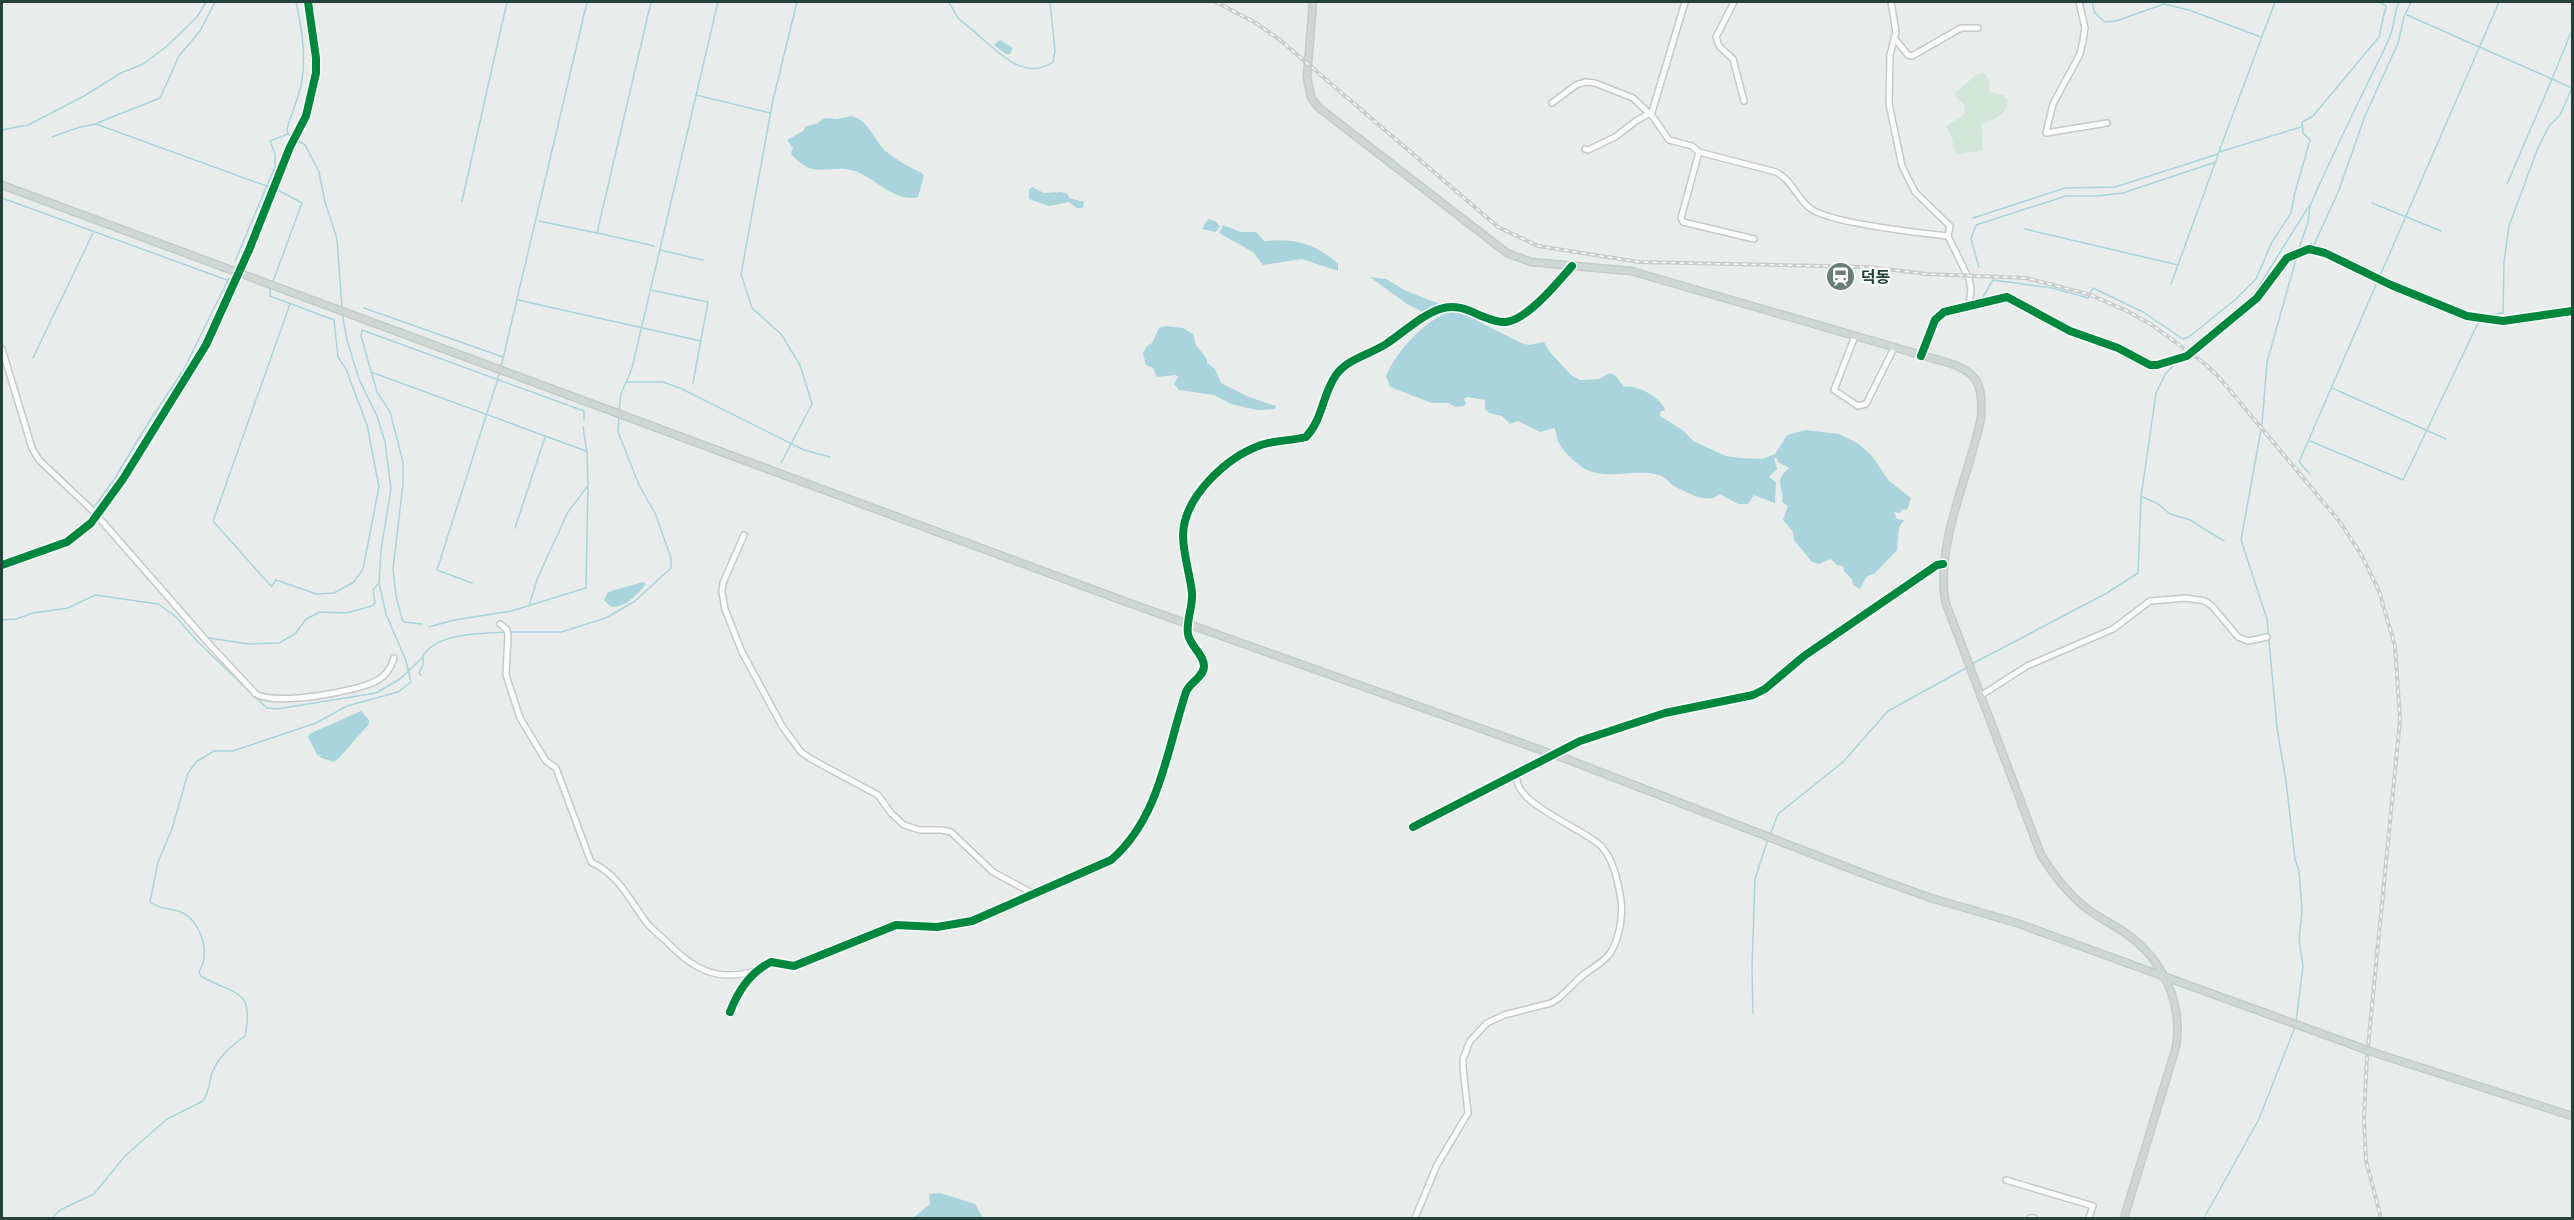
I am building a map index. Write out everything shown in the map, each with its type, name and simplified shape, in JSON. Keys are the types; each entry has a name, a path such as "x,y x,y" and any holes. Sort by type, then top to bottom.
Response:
{"main road":[{"path":"1313,2 1307,77 1311,97 1318,107 1507,253 1531,262 1631,271 1966,368 1975,377 1982,396 1978,430 1943,564 1945,601 2033,838 2050,870 2068,892 2086,908 2144,947 2165,977 2173,995 2178,1032 2124,1218"},
{"path":"2,185 1188,624 1552,754 1878,879 1931,898 2017,923 2372,1052 2572,1116"}],"street":[{"path":"2,565 78,536 97,516 195,365 239,273 306,116 316,73 313,23 308,2"},
{"path":"1585,149 1588,150 1615,138 1650,113 1685,2"},
{"path":"1734,2 1716,37 1719,46 1732,59 1744,100"},
{"path":"1891,2 1896,32 1890,55 1889,104 1902,166 1916,192 1950,226 1948,236 1969,279 1971,289 1969,306"},
{"path":"2079,2 2085,28 2083,41 2079,54 2053,104 2046,133 2106,123"},
{"path":"1895,39 1908,56 1912,56 1961,28 1978,28"},
{"path":"1552,103 1576,85 1585,82 1633,98 1650,113 1669,140 1692,146 1699,152 1776,172 1784,176 1802,201 1813,210 1871,225 1948,236"},
{"path":"1699,152 1681,218 1683,222 1754,240"},
{"path":"1921,356 1935,320 1944,312 2007,297 2070,331 2118,348 2150,365 2157,365 2187,356 2257,298 2287,258 2309,249 2325,253 2391,285 2467,316 2503,321 2572,311"},
{"path":"730,1012 736,998 757,971 771,962 794,966 896,925 937,927 972,921 1111,860 1142,823 1155,796 1174,741 1187,689 1202,673 1204,667 1203,661 1191,643 1188,624 1192,599 1184,545 1185,525 1194,502 1224,467 1260,446 1306,437 1319,419 1334,377 1340,369 1383,346 1422,318 1440,309 1450,307 1468,310 1498,321 1514,320 1532,308 1572,266"},
{"path":"1855,336 1834,390 1858,406 1866,404 1894,348"},
{"path":"2,349 32,448 46,468 97,516 210,646 243,682 262,698 310,697 366,686 386,674 394,658"},
{"path":"744,535 723,583 725,609 742,652 789,739 811,759 878,795 891,813 904,825 920,830 951,832 993,872 1034,894"},
{"path":"1413,827 1517,776 1552,754 1580,741 1665,713 1753,695 1765,689 1804,656 1937,565 1943,564"},
{"path":"1980,696 2027,666 2113,630 2150,601 2186,598 2205,601 2238,637 2247,641 2267,637"},
{"path":"500,624 507,630 506,675 520,718 546,761 556,768 591,862 610,873 618,881 648,925 682,958 697,967 721,975 739,975 757,971"},
{"path":"1414,1218 1437,1165 1468,1113 1463,1059 1470,1041 1487,1023 1504,1015 1551,1003 1558,998 1611,953 1620,921 1623,907 1615,870 1608,855 1601,846 1579,829 1538,807 1519,789 1516,782 1517,776"},
{"path":"2006,1180 2093,1206 2090,1218"}],"green space":[{"path":"1983,73 1988,77 1990,92 2003,95 2008,100 2007,106 2002,114 1982,125 1983,150 1956,155 1946,126 1965,114 1965,106 1954,94 1976,75"}],"water":[{"path":"1000,40 1013,48 1010,54 1006,54 994,45"},
{"path":"851,116 863,122 888,153 922,173 924,176 918,197 900,196 851,170 810,168 791,154 793,148 787,140 803,131 806,126 816,124 825,118 837,119"},
{"path":"1032,187 1044,193 1068,194 1069,198 1084,202 1083,208 1077,208 1069,202 1049,206 1029,199 1029,190"},
{"path":"1208,219 1220,226 1216,232 1202,229"},
{"path":"1223,225 1241,232 1256,232 1264,241 1285,240 1304,243 1321,251 1338,264 1338,271 1302,259 1263,265 1253,252 1219,233"},
{"path":"1370,277 1386,279 1406,291 1440,304 1423,312 1407,304"},
{"path":"1456,310 1521,343 1529,345 1544,342 1549,351 1571,375 1580,380 1599,379 1610,373 1616,376 1624,387 1648,393 1663,405 1665,410 1660,412 1660,416 1684,431 1693,441 1726,456 1762,459 1775,454 1787,435 1806,430 1839,434 1859,444 1872,456 1889,481 1911,498 1907,510 1903,509 1900,513 1894,512 1897,519 1904,520 1899,527 1897,550 1874,574 1867,576 1860,589 1853,585 1852,579 1844,571 1843,566 1837,565 1831,559 1819,564 1812,562 1794,540 1793,532 1783,520 1788,506 1782,502 1780,481 1789,468 1778,462 1777,458 1774,458 1777,469 1769,477 1776,482 1775,503 1754,495 1748,504 1738,504 1720,494 1703,498 1691,495 1659,475 1650,473 1604,474 1587,470 1563,449 1554,428 1540,432 1518,421 1510,424 1502,416 1489,413 1485,409 1485,400 1467,397 1464,399 1466,403 1464,406 1455,407 1448,403 1432,403 1390,387 1386,376 1405,345 1435,319"},
{"path":"1166,326 1183,328 1193,334 1196,345 1207,359 1207,363 1215,369 1221,383 1249,397 1276,406 1275,409 1257,410 1231,404 1214,395 1179,390 1174,384 1178,377 1176,375 1157,377 1153,368 1146,365 1143,353 1152,343 1159,328"},
{"path":"643,582 646,584 620,606 610,606 604,600 608,592"},
{"path":"361,711 369,720 369,724 339,758 334,762 319,757 322,754 318,756 308,737 309,734"},
{"path":"940,1193 975,1204 983,1218 913,1218 930,1204 929,1194"}],"waterway":[{"path":"2,130 28,125 84,96 121,73 143,64 166,47 197,17 206,2"},
{"path":"97,123 160,98 179,56 200,31 215,2"},
{"path":"296,2 302,33 304,64 300,91 287,129 288,134 305,145 319,172 325,202 337,239 342,308"},
{"path":"462,201 507,2"},
{"path":"501,367 587,2"},
{"path":"539,221 597,233 651,2"},
{"path":"619,411 621,394 632,368 718,2"},
{"path":"781,463 812,404 800,365 781,334 752,308 741,274 773,100 797,2"},
{"path":"948,2 959,19 992,47 1015,64 1027,68 1040,68 1053,62 1055,51 1050,2"},
{"path":"2092,2 2095,13 2105,22 2116,21 2164,4 2189,10 2261,37"},
{"path":"1973,218 2065,188 2115,187 2218,154 2275,2"},
{"path":"1981,300 1993,280 2052,288 2088,298 2093,288 2143,312 2183,339 2189,337 2236,299 2256,279 2272,242 2291,213 2310,140 2303,133 2302,122 2313,116 2379,37 2386,6 2379,2"},
{"path":"2298,251 2308,222 2310,206 2390,36 2399,2"},
{"path":"2314,245 2339,190 2365,116 2398,43 2404,17 2411,2"},
{"path":"2310,474 2299,462 2499,2"},
{"path":"2407,15 2552,79 2572,30"},
{"path":"2507,184 2552,79 2572,88"},
{"path":"2467,313 2488,315 2503,313 2504,262 2509,226 2537,150 2549,126 2560,115 2572,88"},
{"path":"696,95 770,113"},
{"path":"52,137 96,124 272,188"},
{"path":"2219,152 2301,127"},
{"path":"235,261 275,167 275,154 270,141 288,134"},
{"path":"2171,284 2218,155"},
{"path":"1979,267 1971,239 1976,225 2066,196 2123,193 2216,162"},
{"path":"272,284 302,203 276,189"},
{"path":"2,198 227,280"},
{"path":"2372,203 2441,231"},
{"path":"2181,355 2254,294 2309,206"},
{"path":"2025,229 2178,265"},
{"path":"33,358 93,233"},
{"path":"598,233 654,246"},
{"path":"2311,244 2432,299"},
{"path":"660,250 703,260"},
{"path":"2296,1022 2303,966 2299,940 2302,910 2299,871 2295,859 2277,728 2267,619 2241,540 2262,424 2267,362 2297,256"},
{"path":"94,507 184,369 229,278"},
{"path":"270,288 270,296 334,320 338,357 346,369 367,425 379,487 363,569 354,582 334,593 317,594 276,580 272,586 270,585 213,521 290,304"},
{"path":"651,290 708,302 693,383"},
{"path":"2402,292 2417,298"},
{"path":"518,300 701,341"},
{"path":"2430,303 2456,317 2486,321"},
{"path":"364,308 503,357"},
{"path":"52,1218 60,1210 94,1194 125,1156 167,1119 203,1101 218,1061 245,1036 247,1008 244,1000 232,991 201,976 199,972 204,962 204,951 195,923 178,911 150,902 158,862 172,829 188,773 196,762 214,751 233,751 316,723 347,706 398,692 411,682 406,661 386,614 379,583 381,550 391,489 385,442 377,416 359,379 347,340 342,313"},
{"path":"2310,441 2403,480 2479,321"},
{"path":"422,624 404,622 396,596 393,569 403,484 403,462 390,412 377,392 361,336 362,330 584,411 584,420"},
{"path":"1972,664 2107,593 2138,573 2141,497 2156,393 2166,373 2177,362"},
{"path":"371,372 586,451"},
{"path":"472,583 437,570 500,372"},
{"path":"627,382 663,382 682,389 804,450 830,457"},
{"path":"2332,388 2446,439"},
{"path":"510,632 561,632 606,618 635,601 671,568 671,558 655,513 639,485 618,432 619,416"},
{"path":"429,627 454,620 511,611 586,588 588,484 587,452 583,427"},
{"path":"515,528 545,437"},
{"path":"529,606 538,577 568,512 587,487"},
{"path":"2142,497 2157,503 2170,514 2190,520 2224,541"},
{"path":"209,638 249,644 279,643 295,634 306,619 320,612 346,613 372,606 375,603 373,590 378,584"},
{"path":"2,620 68,608 95,595 158,604 176,617 196,640 267,708 277,709 376,693 400,679 423,657"},
{"path":"421,675 419,673 423,665 423,656 438,642 472,634 506,632"},
{"path":"1770,835 1778,814 1843,762 1888,711 1968,667"},
{"path":"1753,1013 1755,879 1768,839"},
{"path":"2204,1218 2259,1119 2295,1027"}],"railway":[{"path":"1216,2 1256,23 1280,40 1498,227 1538,246 1639,262 1868,267 1927,274 2026,278 2091,295 2127,311 2152,325 2218,376 2340,522 2362,556 2379,591 2395,646 2400,720 2367,1057 2364,1119 2366,1161 2381,1218"}],"cycle path":[{"path":"2,565 67,542 91,523 123,479 206,345 249,250 290,147 306,116 316,73 308,2"},
{"path":"1921,356 1935,320 1944,312 2007,297 2070,331 2118,348 2150,365 2157,365 2187,356 2257,298 2287,258 2309,249 2325,253 2391,285 2467,316 2503,321 2572,311"},
{"path":"730,1012 746,983 757,971 771,962 794,966 896,925 937,927 972,921 1111,860 1128,843 1141,824 1160,782 1186,692 1204,666 1188,634 1192,593 1183,535 1185,520 1199,493 1222,468 1248,451 1266,443 1306,437 1316,423 1331,383 1336,375 1352,361 1386,344 1412,325 1440,309 1455,307 1465,309 1499,322 1515,319 1542,299 1572,266"},
{"path":"1413,827 1580,741 1665,713 1753,695 1765,689 1804,656 1937,565 1943,564"}],"place":[{"name":"덕동","path":"1840,277"}]}
